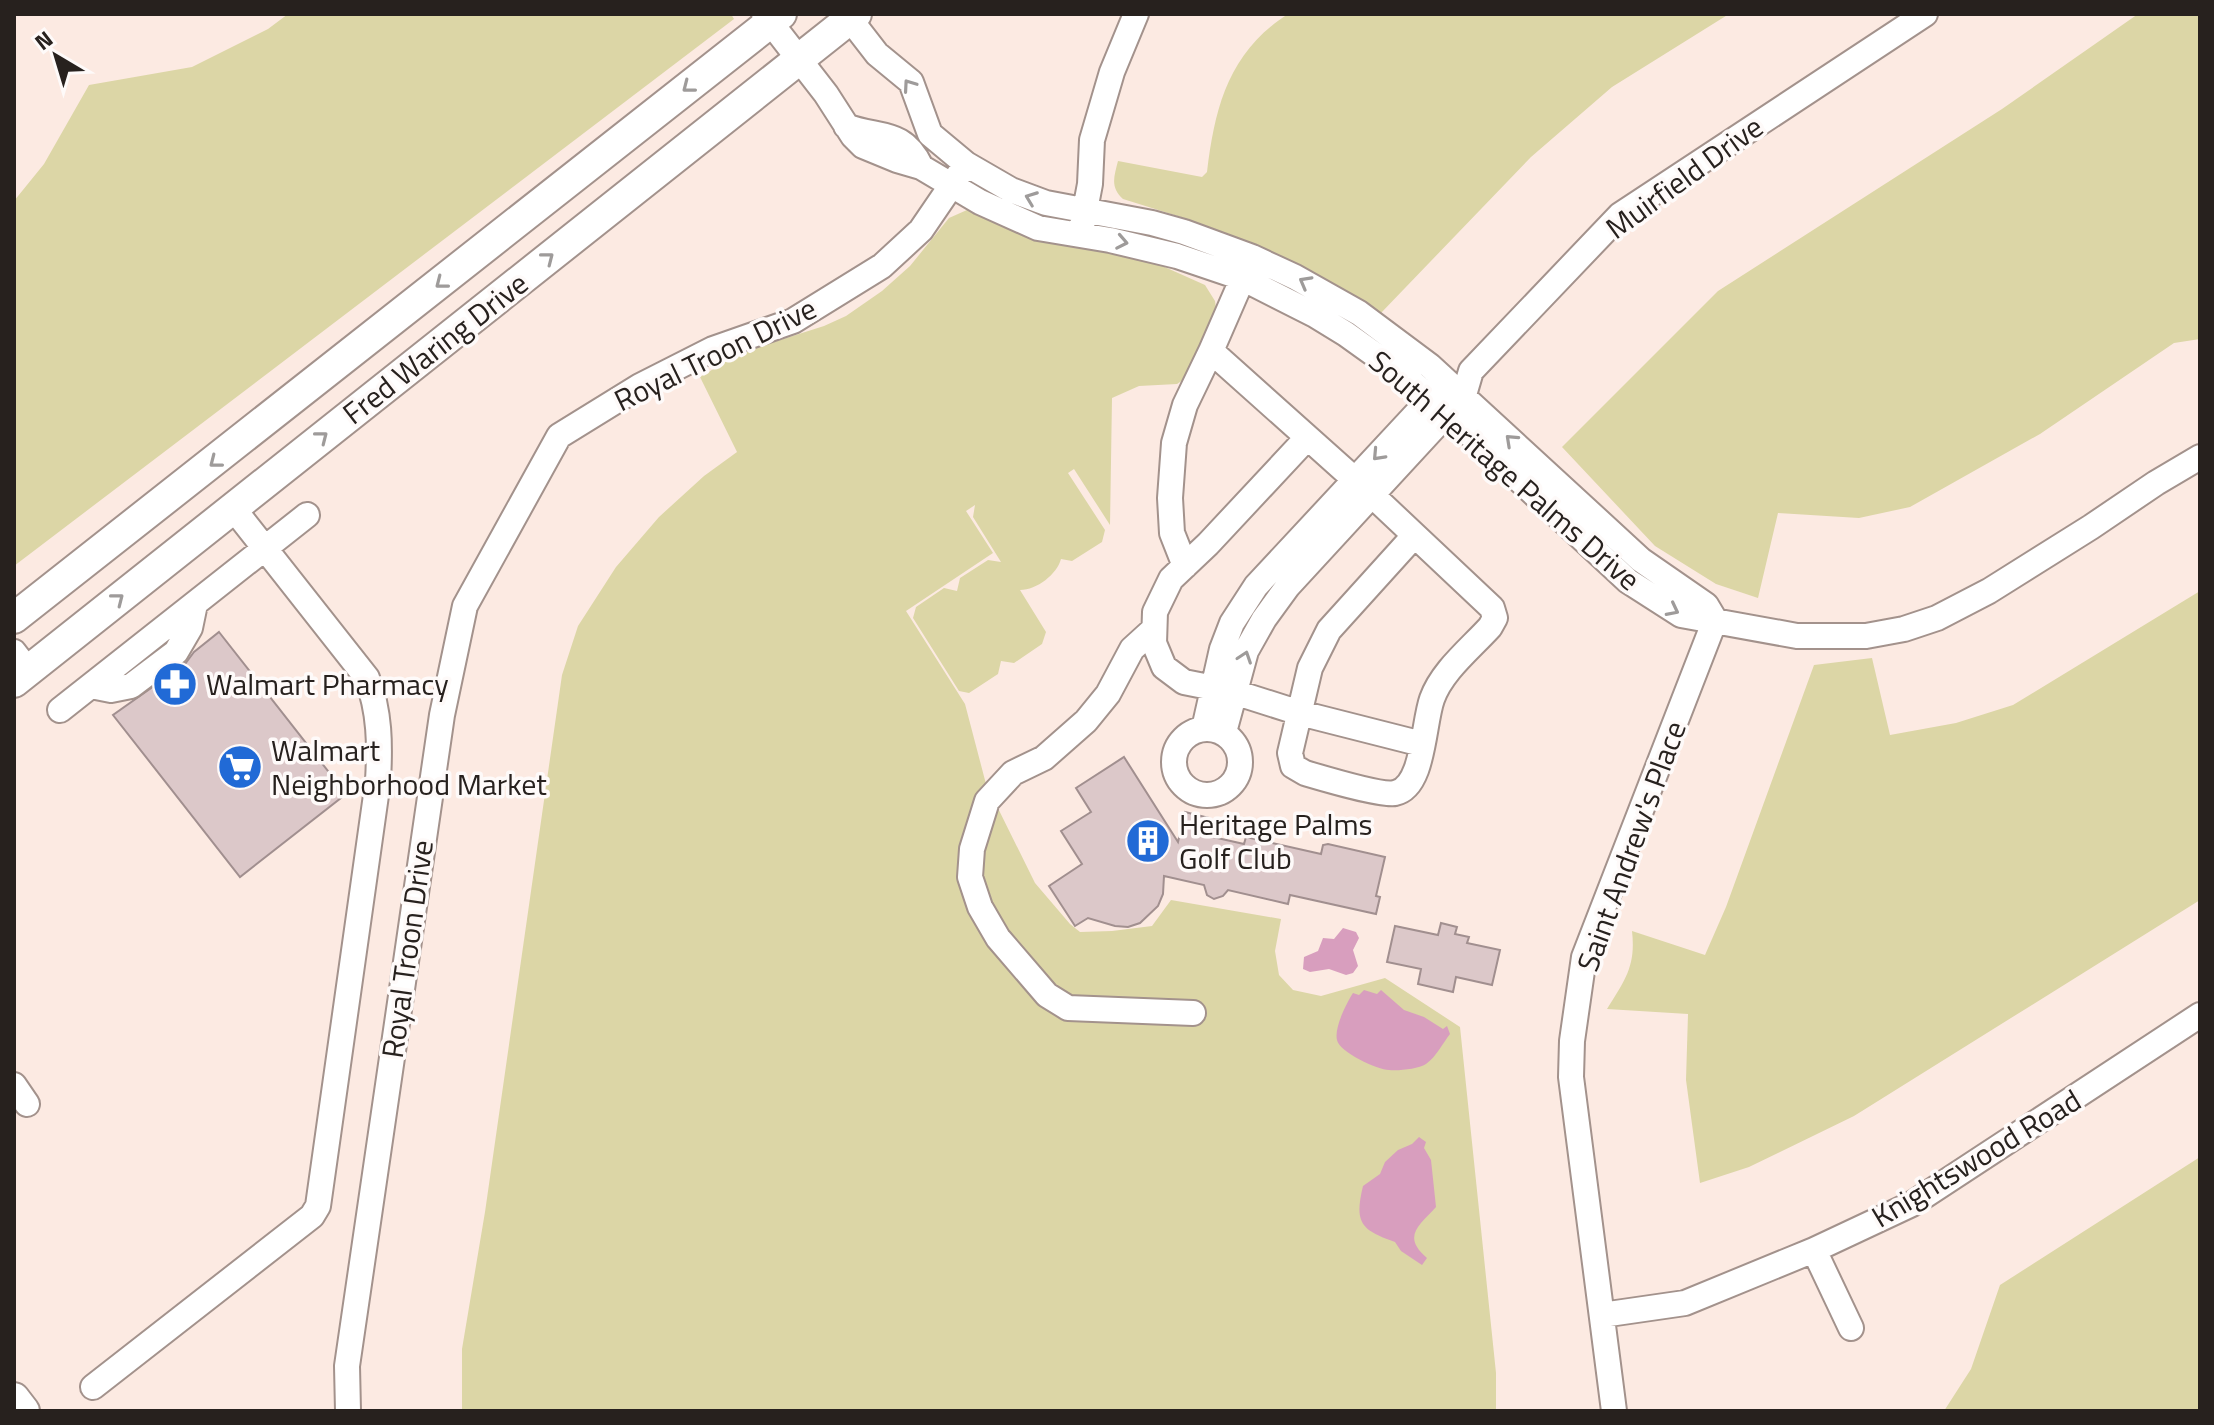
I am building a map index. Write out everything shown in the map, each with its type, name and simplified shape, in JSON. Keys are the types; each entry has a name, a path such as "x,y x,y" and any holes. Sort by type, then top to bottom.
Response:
{"main road":[{"name":"Fred Waring Drive","path":"19,668 233,508 851,16"},
{"name":"Fred Waring Drive","path":"14,618 772,17"},
{"path":"14,1398 24,1411"}],"street":[{"path":"1080,236 1090,184 1092,140 1112,72 1136,14"},
{"name":"Muirfield Drive","path":"1214,730 1224,690 1264,619 1363,488 1620,215 1925,14"},
{"path":"851,16 877,54 911,82 918,154"},
{"name":"South Heritage Palms Drive","path":"772,17 863,146 966,164 1028,197 1046,203 1120,216 1184,232 1247,267"},
{"name":"South Heritage Palms Drive","path":"918,154 951,186 1027,224 1061,234 1140,246 1295,277 1359,313 1415,354 1453,392 1641,560 1706,605 1715,620"},
{"name":"Royal Troon Drive","path":"348,1411 349,1351 442,715 465,606 559,436 640,386 713,349 793,321 882,266 921,230 966,164"},
{"path":"1185,566 1172,533 1170,498 1174,443 1185,405 1247,267"},
{"path":"1211,351 1363,488 1492,608 1495,618 1443,678 1432,699 1415,776 1408,788 1393,794 1305,773 1293,766 1290,753 1310,668 1329,630 1414,536"},
{"path":"1307,438 1171,579 1155,612 1154,643 1164,667 1184,682 1422,744"},
{"path":"1715,620 1758,631 1834,638 1866,636 1937,618 1989,591 2200,457"},
{"path":"93,1387 312,1216 318,1206 378,781 380,741 376,702 367,678 233,508"},
{"path":"60,710 307,515"},
{"name":"Saint Andrew's Place","path":"1614,1411 1571,1077 1572,1041 1584,957 1715,620"},
{"path":"1154,629 1132,649 1108,694 1086,721 1044,758 1013,773 987,801 972,849 970,877 980,907 998,938 1047,995 1068,1008 1193,1013"},
{"name":"Knightswood Road","path":"1602,1315 1685,1303 1814,1250 1912,1204 2200,1015"},
{"path":"1814,1250 1851,1328"}],"shaded area":[{"path":"288,14 731,14 734,19 14,566 14,201 44,164 89,85 192,67 268,29"},
{"path":"1288,14 1729,14 1612,87 1531,157 1380,314 1241,241 1184,218 1123,199 1115,186 1118,161 1202,177 1207,172 1215,125 1228,82 1252,45"},
{"path":"2138,14 2200,14 2200,339 2174,343 2040,434 1910,507 1859,518 1778,513 1758,598 1716,584 1655,546 1562,447 1718,291 2002,109"},
{"path":"967,210 1140,256 1205,285 1215,301 1217,315 1186,378 1177,384 1139,386 1112,398 1110,525 1074,469 1068,473 1105,530 1102,542 1072,561 1061,559 1045,580 1020,590 1046,632 1042,644 1014,663 1001,661 998,674 969,693 959,691 913,618 916,607 944,588 957,591 960,578 988,560 1001,562 973,517 975,505 966,511 993,553 906,611 965,704 986,784 1035,883 1080,932 1152,926 1171,900 1281,919 1275,951 1279,975 1293,990 1321,996 1385,978 1460,1027 1496,1373 1496,1411 462,1411 462,1349 485,1212 562,675 578,626 616,567 659,517 704,476 737,452 700,377 742,352 846,316 882,291 910,266 949,218"},
{"path":"2200,591 2200,900 1854,1116 1749,1167 1700,1183 1686,1080 1688,1014 1607,1009 1631,963 1632,931 1705,955 1726,907 1814,665 1872,658 1890,735 1956,723 2013,705"},
{"path":"1343,928 1356,932 1359,938 1353,950 1358,966 1353,973 1346,975 1329,969 1310,972 1303,969 1304,957 1318,951 1323,938 1334,939"},
{"path":"1364,990 1377,994 1381,990 1404,1010 1424,1017 1443,1029 1447,1026 1450,1034 1430,1061 1413,1068 1384,1069 1360,1060 1339,1045 1337,1029 1344,1010 1353,993 1359,995"},
{"path":"1419,1137 1426,1142 1424,1148 1431,1160 1436,1207 1419,1225 1414,1237 1419,1250 1427,1258 1422,1265 1401,1251 1395,1242 1368,1229 1359,1209 1363,1186 1380,1174 1385,1162 1398,1150"},
{"path":"2200,1157 2200,1411 1944,1411 1971,1369 2000,1285"}],"building":[{"name":"Walmart Neighborhood Market","path":"219,632 346,794 240,877 113,715 185,664 194,652"},
{"name":"Heritage Palms Golf Club","path":"1124,757 1178,842 1185,812 1209,818 1204,835 1244,844 1246,837 1321,854 1323,845 1328,844 1385,857 1376,896 1380,897 1376,914 1290,895 1288,904 1228,890 1214,899 1207,895 1204,885 1164,876 1163,894 1158,906 1140,923 1128,927 1115,926 1088,918 1075,926 1049,886 1082,864 1061,831 1091,812 1076,788"},
{"path":"1441,923 1457,927 1455,934 1469,937 1467,943 1500,950 1492,985 1456,977 1453,992 1418,984 1421,969 1387,962 1395,926 1438,935"}],"place":[{"name":"Walmart Pharmacy","path":"175,684"},
{"name":"Walmart Neighborhood Market","path":"240,767"},
{"name":"Heritage Palms Golf Club","path":"1148,841"}]}
